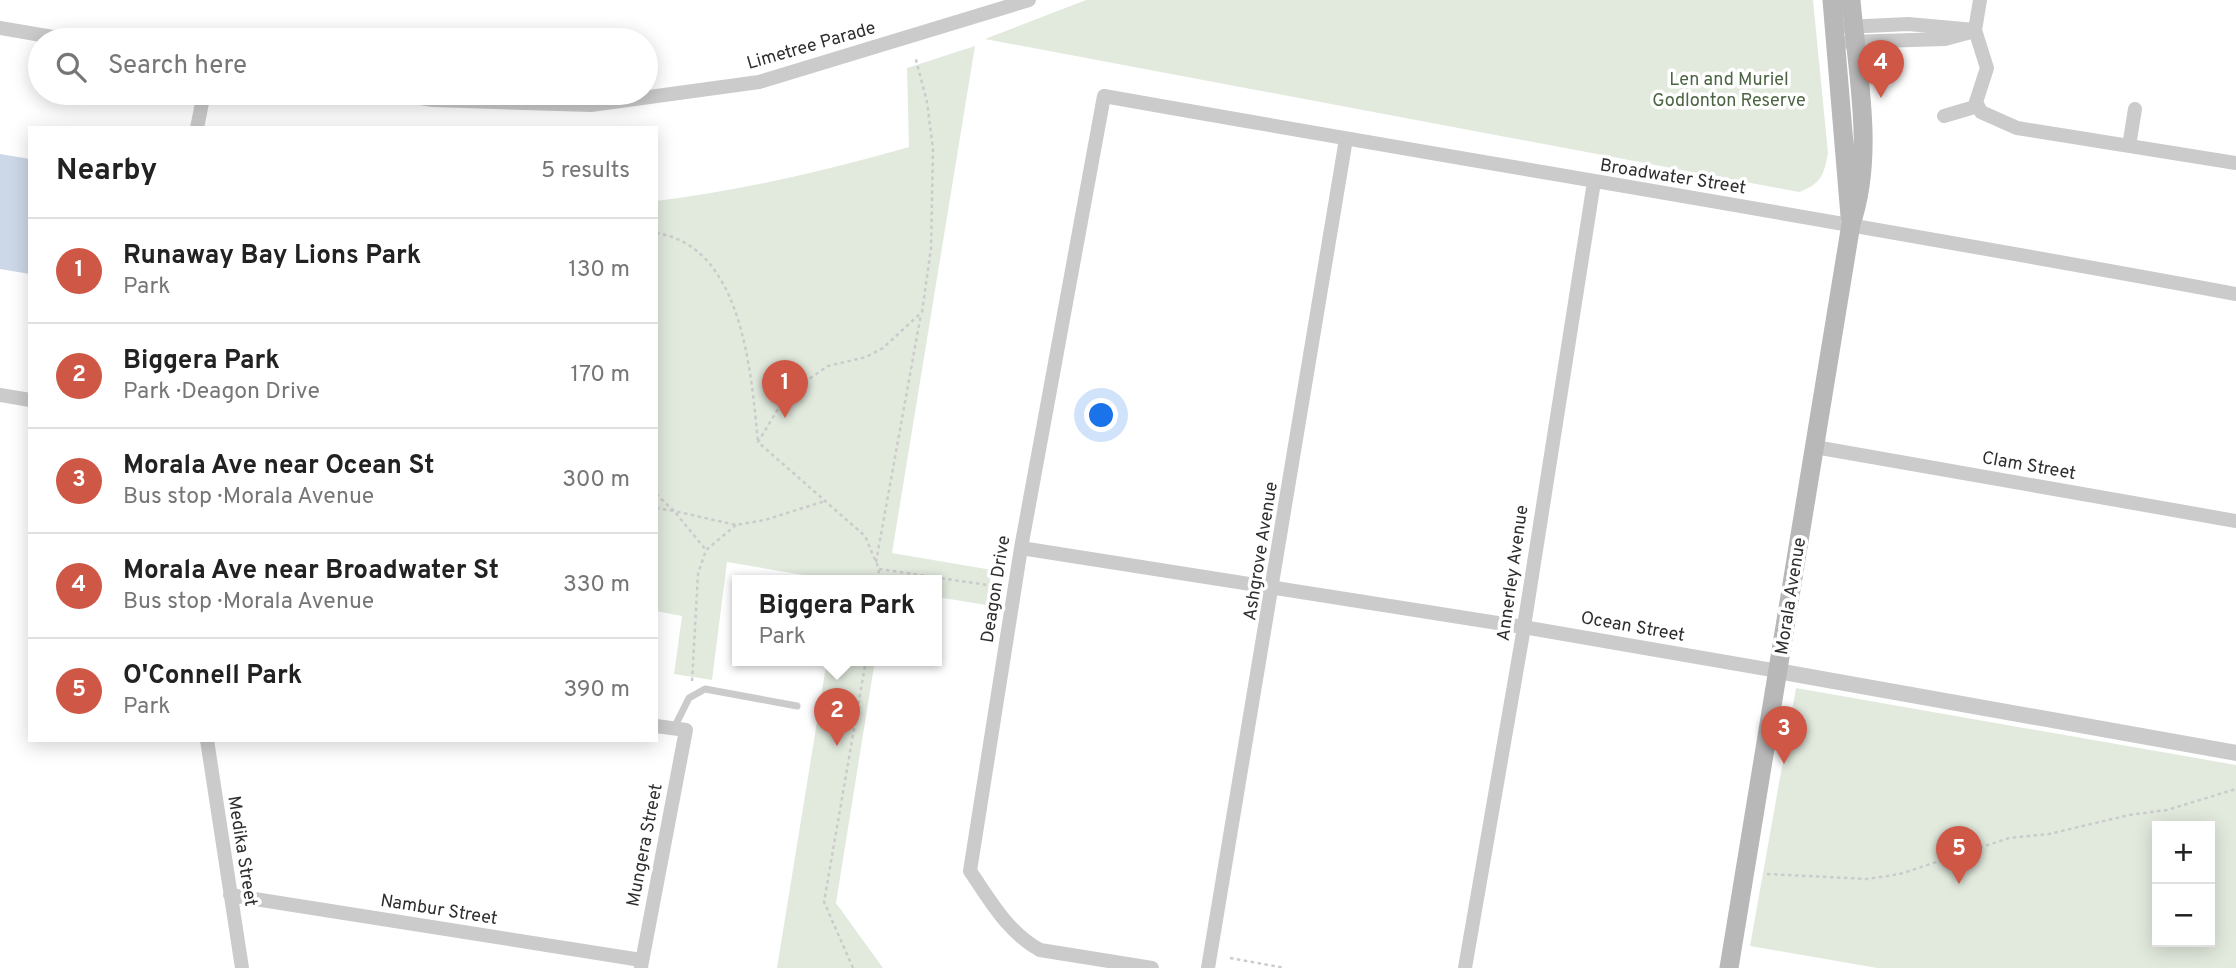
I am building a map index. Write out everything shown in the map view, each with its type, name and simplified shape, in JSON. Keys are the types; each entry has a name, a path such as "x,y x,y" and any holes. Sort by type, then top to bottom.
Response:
{"main road":[{"name":"Morala Avenue","path":"1729,968 1851,224 1860,193 1863,162 1844,35 1832,0"},
{"name":"Morala Avenue","path":"1844,35 1851,0"}],"street":[{"name":"Limetree Parade","path":"658,95 758,82 1029,0"},
{"path":"1980,0 1975,30 1987,68 1980,83 1978,106 1981,112 2017,128 2236,163"},
{"path":"1844,35 1908,24 1975,30"},
{"path":"0,28 28,33"},
{"name":"Broadwater Street","path":"1104,96 1594,183 1851,224 2236,294"},
{"name":"Deagon Drive","path":"1104,96 1021,548 970,871 1007,924 1030,945 1040,950 1152,968"},
{"path":"197,126 202,105"},
{"path":"1944,116 1978,106"},
{"path":"2129,146 2135,109"},
{"name":"Ashgrove Avenue","path":"1208,968 1274,587 1346,139"},
{"name":"Annerley Avenue","path":"1465,968 1594,183"},
{"path":"0,395 28,400"},
{"name":"Clam Street","path":"1815,447 2236,521"},
{"name":"Ocean Street","path":"1021,548 1523,627 2236,753"},
{"path":"658,726 680,729"},
{"name":"Mungera Street","path":"641,964 680,729"},
{"name":"Medika Street","path":"207,742 242,968"},
{"name":"Nambur Street","path":"230,895 641,964"}],"lane":[{"path":"680,729 688,698 705,689 797,706"}],"path":[{"path":"876,562 922,312 931,248 933,149 927,102 915,55"},
{"path":"658,234 684,240 699,250 726,293 741,330 751,372 758,442 865,536 879,569 878,575"},
{"path":"758,442 788,394 828,366 866,357 883,348 922,312"},
{"path":"658,496 706,550"},
{"path":"658,508 736,525 765,520 825,501"},
{"path":"693,695 691,672 698,574 706,550 736,525"},
{"path":"879,569 920,575"},
{"path":"942,578 1014,589"},
{"path":"853,968 824,901 865,666"},
{"path":"1767,874 1867,879 1900,874 2009,838 2049,834 2129,815 2167,810 2236,789"},
{"path":"1230,958 1285,968"}],"green space":[{"name":"Len and Muriel Godlonton Reserve","path":"1086,0 1813,0 1827,161 1817,182 1799,192 985,39"},
{"path":"975,46 892,553 992,570 986,605 942,598 942,575 804,575 727,562 712,680 674,674 682,616 658,611 658,201 784,179 909,147 907,68"},
{"path":"826,666 874,666 836,903 883,968 777,968"},
{"path":"1796,688 2236,765 2236,968 1877,968 1750,946"}],"water":[{"path":"0,154 28,159 28,274 0,269"}],"place":[{"name":"Morala Ave near Broadwater St","path":"1881,98"},
{"name":"Runaway Bay Lions Park","path":"785,418"},
{"name":"Biggera Park","path":"837,746"},
{"name":"Morala Ave near Ocean St","path":"1784,764"},
{"name":"O'Connell Park","path":"1959,884"}]}
